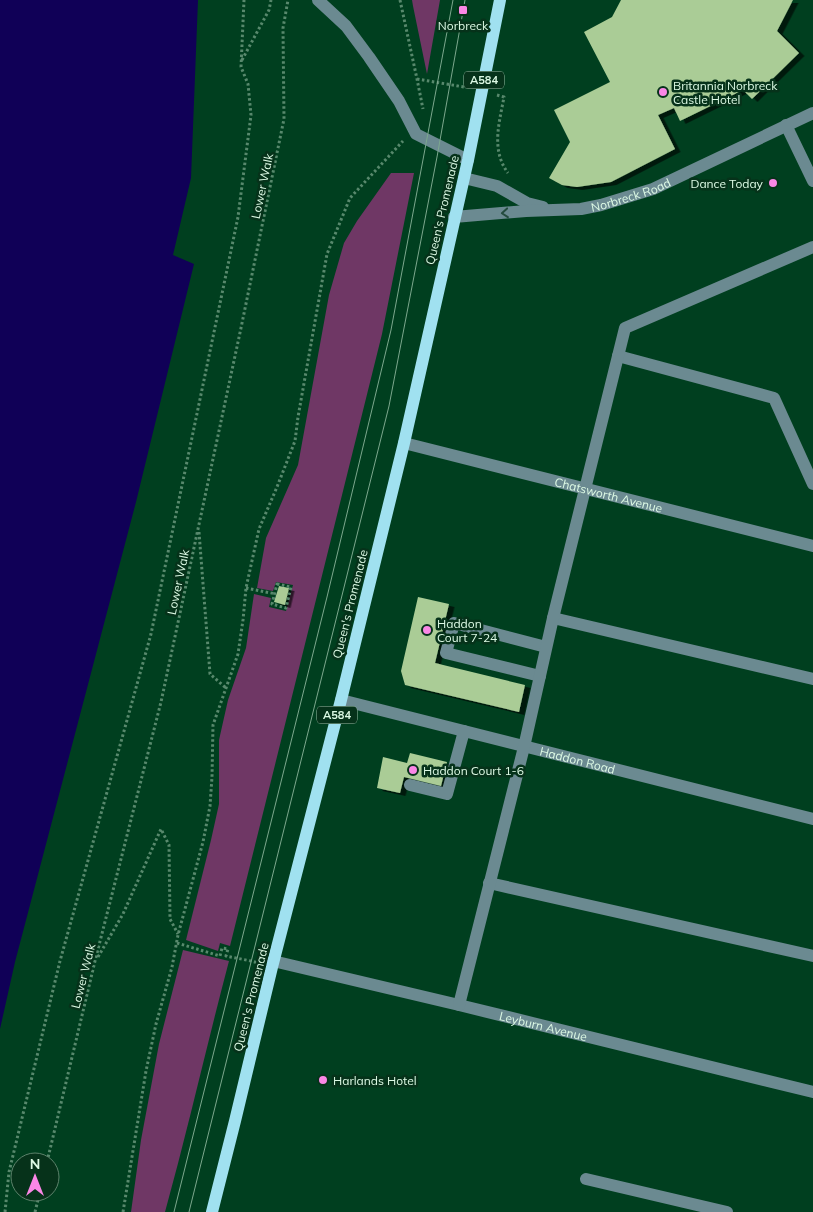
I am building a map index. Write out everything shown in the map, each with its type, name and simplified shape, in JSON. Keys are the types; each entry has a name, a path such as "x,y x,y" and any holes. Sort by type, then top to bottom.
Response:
{"main road":[{"name":"Queen's Promenade","path":"212,1212 404,443 468,160 500,0"}],"street":[{"path":"318,0 346,26 369,57 399,101 416,134 468,160"},
{"name":"Norbreck Road","path":"454,217 602,206 653,188 813,113"},
{"path":"786,125 813,181"},
{"name":"Norbreck Road","path":"464,178 497,186 527,203 554,210"},
{"path":"459,1005 524,747 546,647 625,328 813,247"},
{"path":"618,356 774,398 813,484"},
{"name":"Chatsworth Avenue","path":"404,443 813,546"},
{"path":"553,618 813,679"},
{"path":"540,676 446,653 454,623 546,647"},
{"name":"Haddon Road","path":"341,700 813,819"},
{"path":"410,785 447,794 464,731"},
{"path":"489,883 813,956"},
{"name":"Leyburn Avenue","path":"273,964 459,1005 813,1092"},
{"path":"586,1179 727,1212"}],"path":[{"path":"6,1212 9,1172 60,961 151,634 238,217 251,115 248,84 241,67 244,0"},
{"path":"241,61 269,10 271,0"},
{"name":"Lower Walk","path":"49,1152 95,961 161,702 284,119 283,28 288,0"},
{"path":"123,1212 146,1071 156,1024 203,842 210,806 213,725 238,654 246,588 259,529 295,441 327,254 350,198 402,142 416,134 423,112 418,79 400,0"},
{"path":"418,79 464,87"},
{"path":"199,526 210,674 226,688"},
{"path":"277,584 291,587 286,608 272,604 275,594 277,584"},
{"path":"246,588 275,594"},
{"path":"95,961 123,914 161,829 169,845 170,918 178,935"},
{"path":"177,943 220,956 222,948 228,949 226,956 273,964"}],"shaded area":[{"path":"0,0 198,0 191,178 173,255 194,264 136,502 15,962 0,1029"},
{"path":"412,0 440,0 427,74 413,6"},
{"path":"391,173 414,173 382,334 230,946 220,943 218,951 186,940 219,804 219,740 228,700 246,648 254,594 271,598 269,607 286,611 293,585 276,582 273,591 257,588 266,538 298,465 329,295 344,243"},
{"path":"183,950 229,961 165,1212 131,1212 141,1140 159,1044"}],"building":[{"name":"Britannia Norbreck Castle Hotel","path":"621,0 793,0 777,31 799,53 752,99 743,90 680,121 674,108 658,115 675,149 611,182 577,187 562,185 549,178 570,142 554,110 610,82 584,32 612,17"},
{"path":"279,586 289,588 285,605 274,602"},
{"name":"Haddon Court 7-24","path":"418,597 449,604 435,663 525,685 519,712 405,685 401,671"},
{"name":"Haddon Court 1-6","path":"410,753 447,762 441,786 404,777 400,793 377,788 383,757 407,763"}],"tram line":[{"path":"174,1212 327,597 391,330 453,0"},
{"path":"189,1212 389,406 465,0"}],"place":[{"name":"Norbreck","path":"463,10"},
{"name":"Britannia Norbreck Castle Hotel","path":"663,92"},
{"name":"Dance Today","path":"773,183"},
{"name":"Haddon Court 7-24","path":"427,630"},
{"name":"Haddon Court 1-6","path":"413,770"},
{"name":"Harlands Hotel","path":"323,1080"}]}
